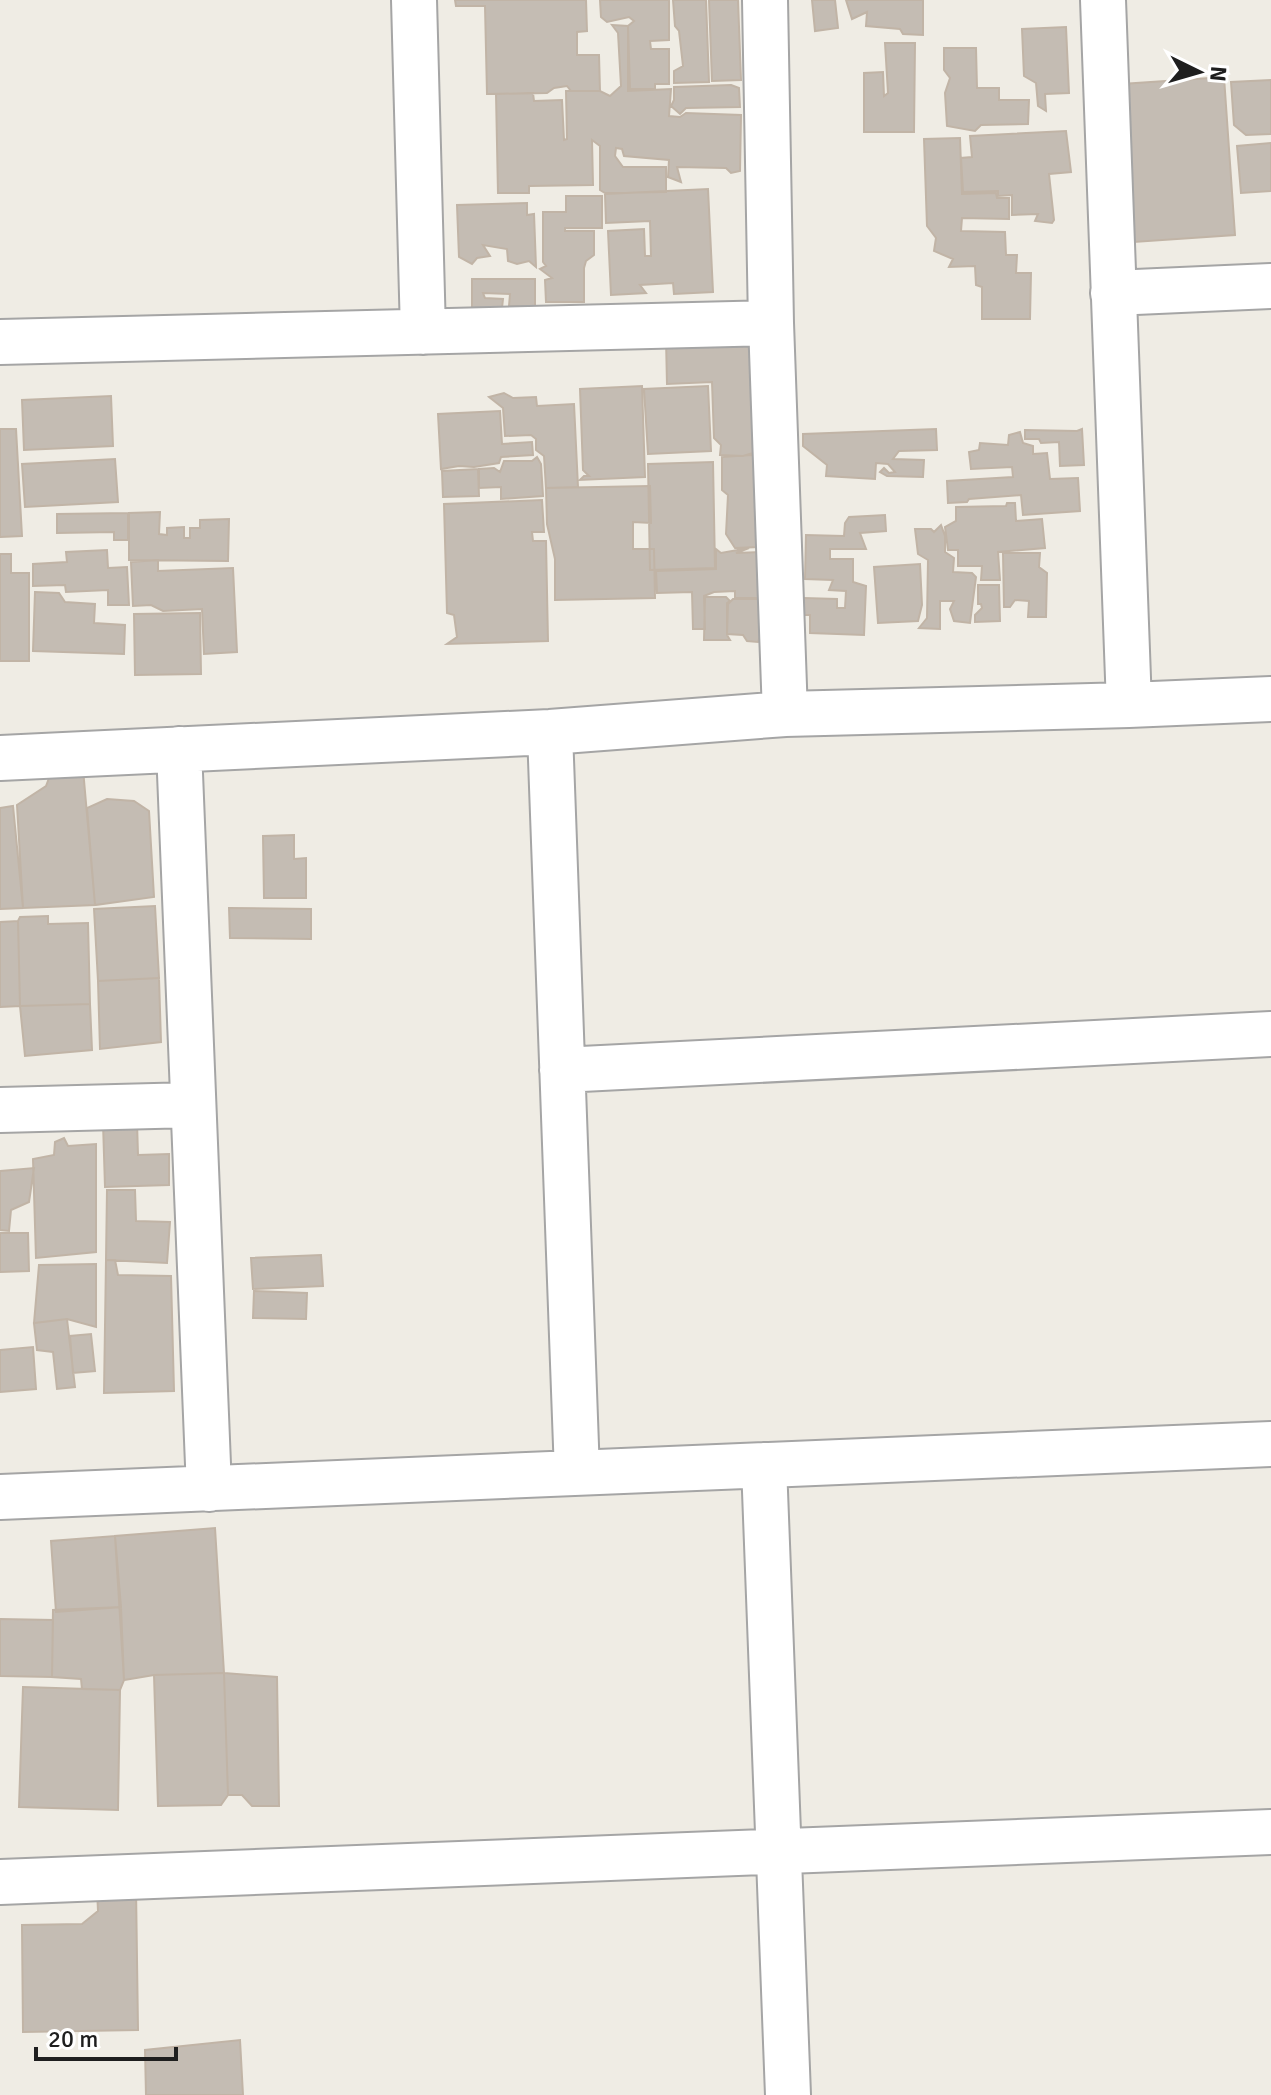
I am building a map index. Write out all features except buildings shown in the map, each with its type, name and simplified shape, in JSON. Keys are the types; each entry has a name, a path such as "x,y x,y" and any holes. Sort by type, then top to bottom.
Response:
{"street":[{"path":"414,0 423,332"},
{"path":"765,0 771,323 785,714"},
{"path":"1103,0 1129,705"},
{"path":"1113,293 1271,286"},
{"path":"0,342 771,323"},
{"path":"0,758 550,732 785,714 1271,699"},
{"path":"550,732 577,1473"},
{"path":"179,749 209,1489"},
{"path":"562,1070 1271,1034"},
{"path":"0,1110 193,1105"},
{"path":"0,1497 1271,1444"},
{"path":"764,1465 788,2095"},
{"path":"0,1882 1271,1832"}]}
